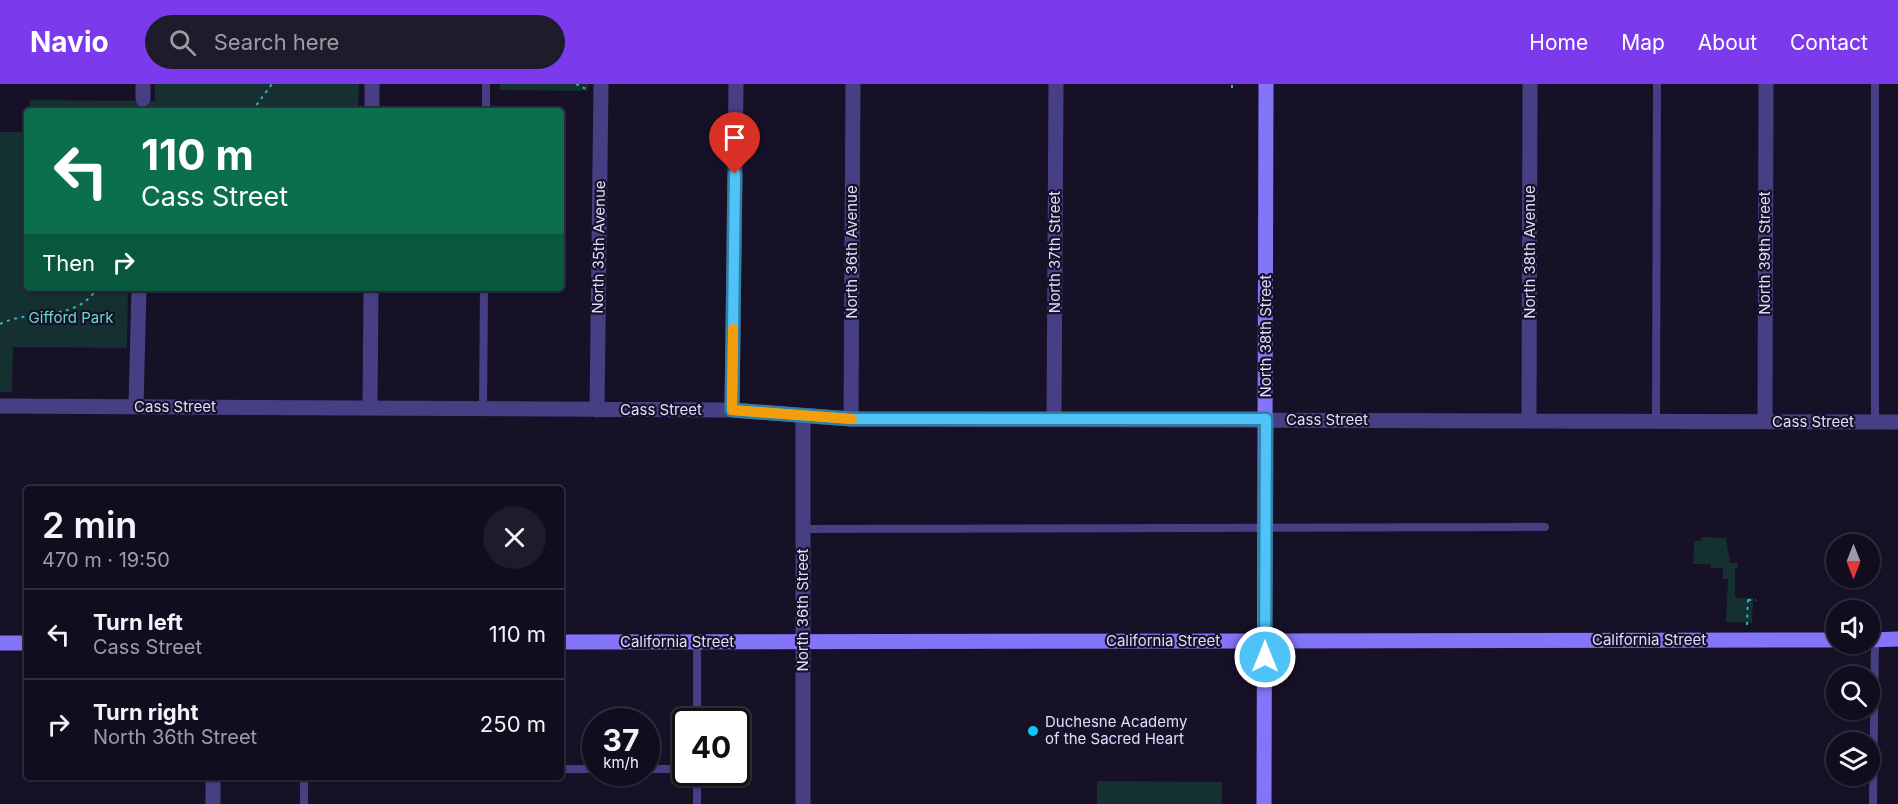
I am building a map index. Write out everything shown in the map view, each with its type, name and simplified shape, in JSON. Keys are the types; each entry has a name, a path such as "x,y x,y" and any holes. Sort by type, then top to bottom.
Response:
{"street":[{"path":"372,84 372,108"},
{"path":"732,410 736,84"},
{"name":"North 36th Avenue","path":"851,419 853,84"},
{"name":"North 37th Street","path":"1054,420 1056,84"},
{"name":"North 38th Street","path":"1263,804 1266,528 1266,84"},
{"name":"North 38th Avenue","path":"1529,421 1530,84"},
{"name":"North 39th Street","path":"1765,422 1766,84"},
{"name":"North 35th Avenue","path":"595,87 597,410"},
{"path":"136,407 138,291"},
{"path":"370,408 371,291"},
{"name":"Cass Street","path":"0,406 732,410 851,419 1898,422"},
{"name":"North 36th Street","path":"803,416 803,804"},
{"path":"1880,640 1898,639"},
{"name":"California Street","path":"564,642 1826,640"},
{"path":"0,643 24,643"},
{"path":"213,780 213,804"}],"lane":[{"path":"1656,421 1657,84"},
{"path":"1875,84 1875,422"},
{"path":"486,85 486,108"},
{"path":"483,409 484,291"},
{"path":"803,529 1545,527"},
{"path":"697,641 697,708"},
{"path":"1872,654 1873,804"},
{"path":"564,769 582,769"},
{"path":"304,780 304,804"},
{"path":"697,786 697,804"}],"path":[{"path":"254,108 272,84"},
{"path":"576,84 595,87"},
{"path":"0,324 17,318 68,311 90,300 95,291"},
{"path":"1747,619 1748,599 1756,600"}],"green space":[{"path":"155,84 359,84 358,108 30,108 30,100 155,101"},
{"path":"500,84 588,84 588,91 500,90"},
{"name":"Gifford Park","path":"0,132 24,132 24,291 128,291 127,348 13,347 12,392 0,392"},
{"path":"1702,537 1726,538 1730,563 1738,563 1738,568 1735,569 1736,598 1753,598 1752,623 1726,622 1728,579 1723,579 1723,568 1711,568 1710,564 1693,564 1694,541 1701,541"},
{"path":"1097,781 1222,782 1222,804 1097,804"}],"slow traffic":[{"path":"733,329 732,410 852,419"}],"place":[{"name":"Duchesne Academy of the Sacred Heart","path":"1033,731"}],"route":[{"path":"735,174 732,410 851,419 1266,419 1265,657"}]}
